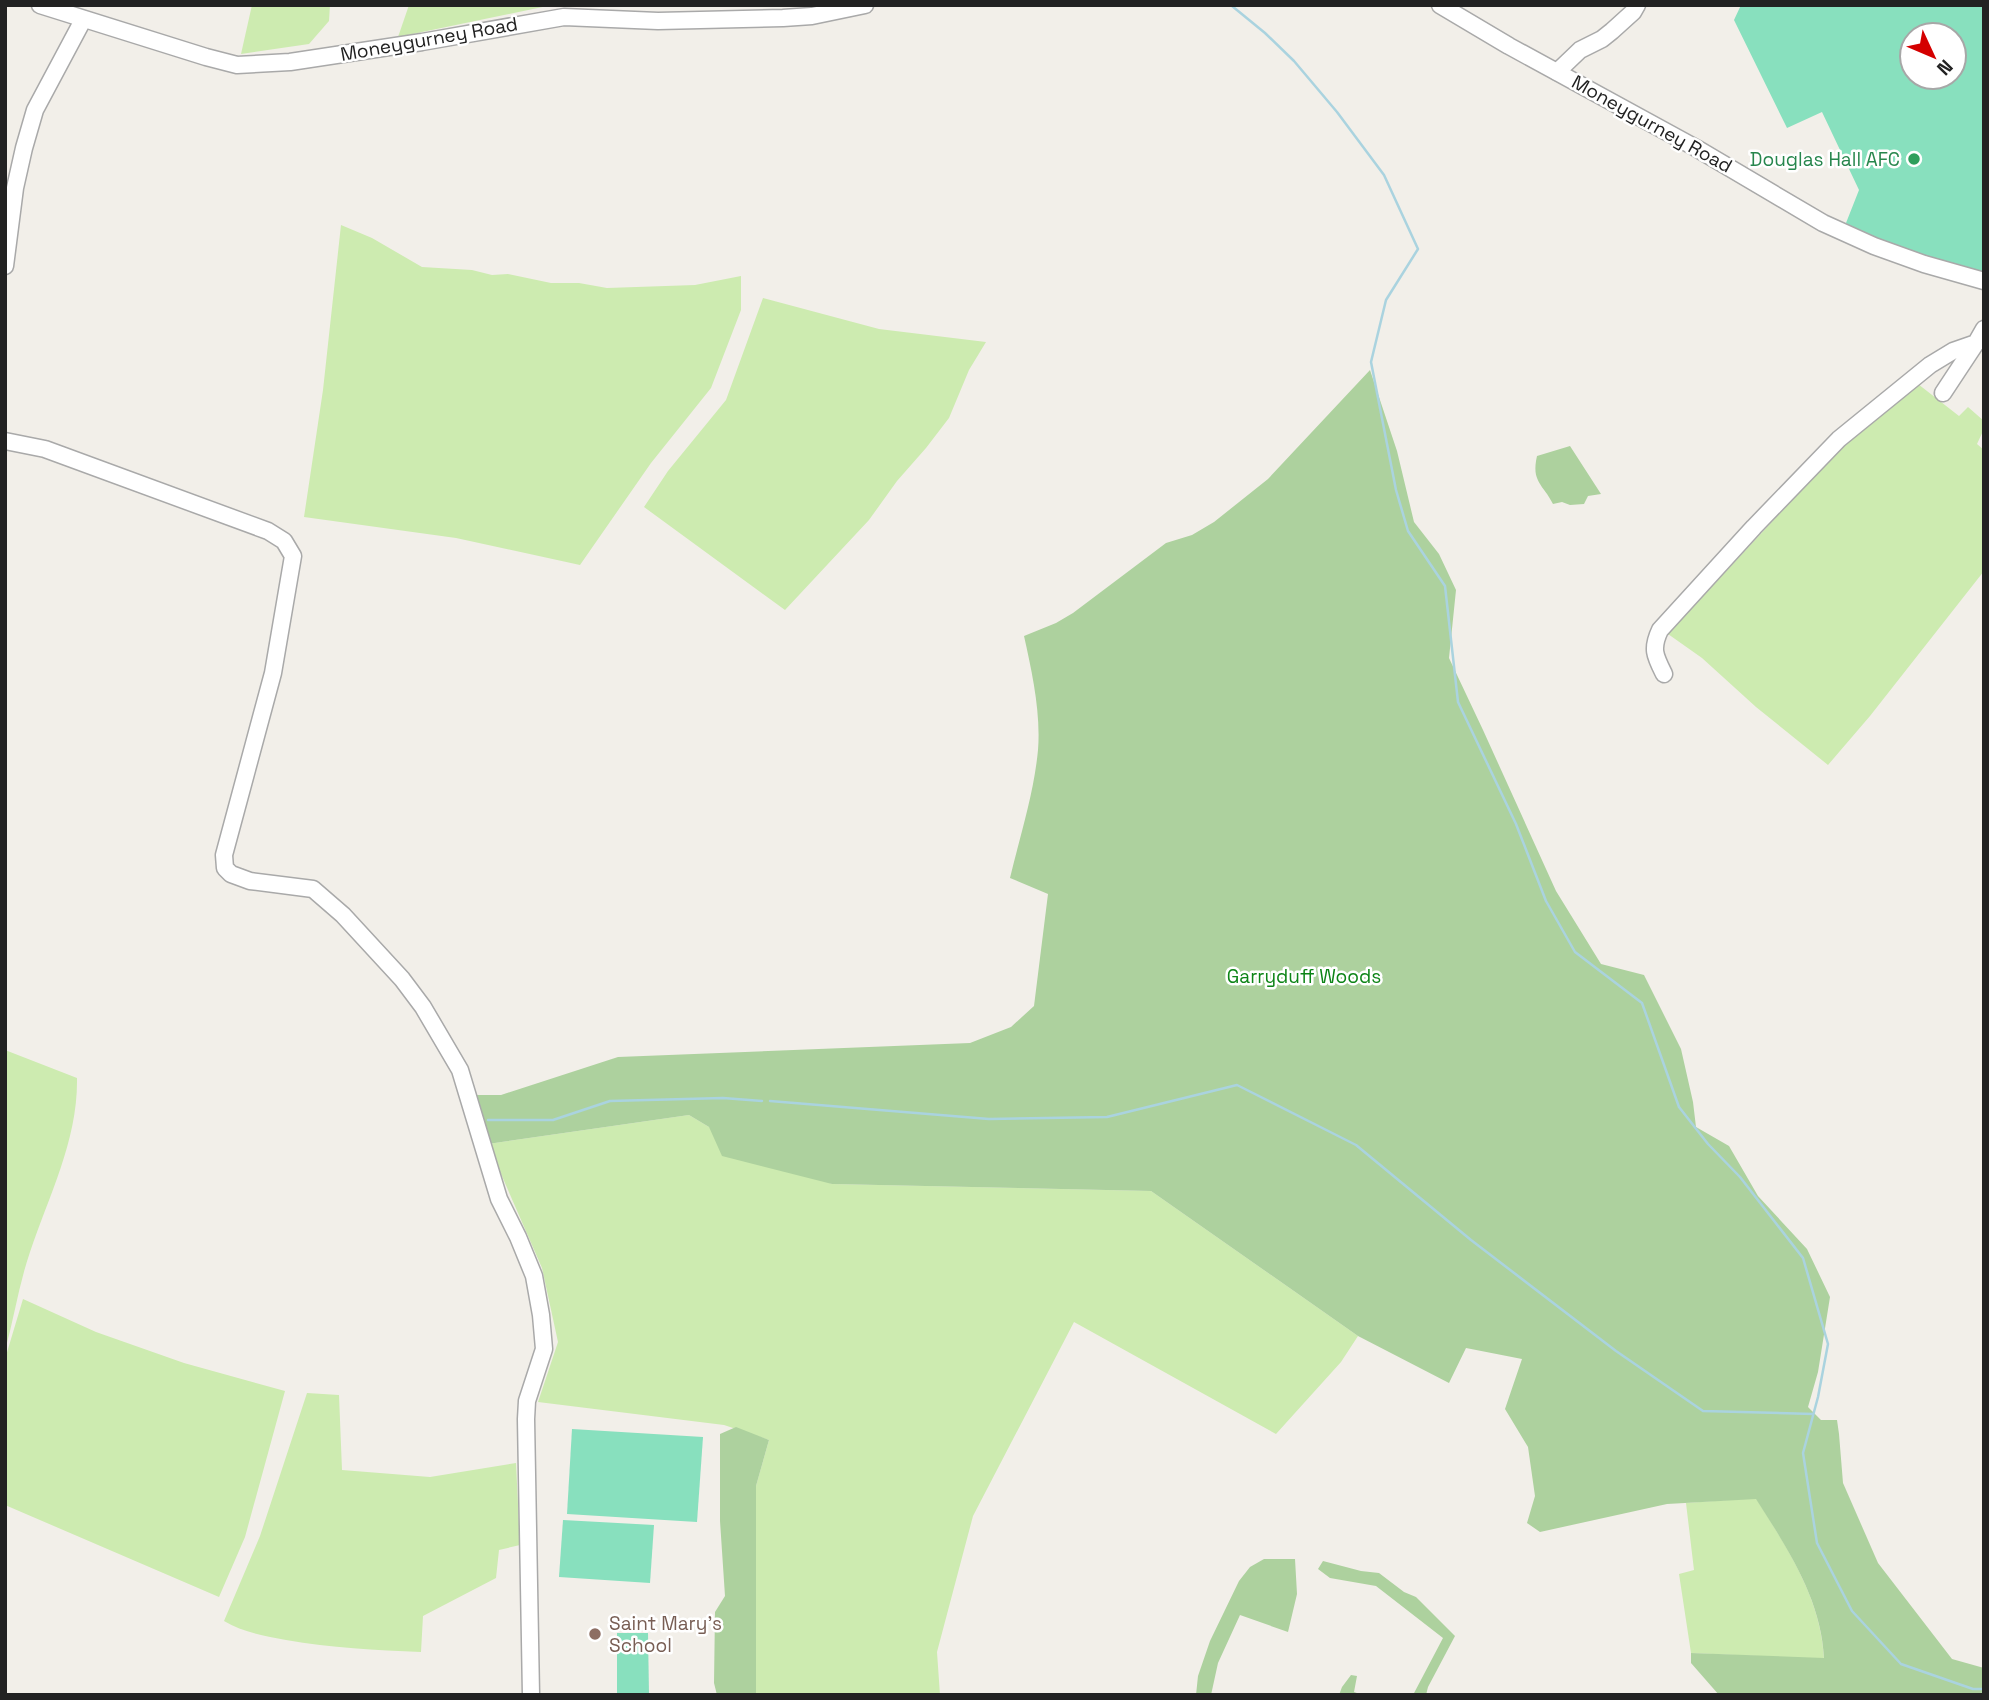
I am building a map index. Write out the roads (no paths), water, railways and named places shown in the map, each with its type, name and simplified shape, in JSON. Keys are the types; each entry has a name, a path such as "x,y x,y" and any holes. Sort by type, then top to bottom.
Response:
{"street":[{"name":"Moneygurney Road","path":"40,5 237,65 290,62 564,17 657,21 783,18 812,16 864,5"},
{"name":"Moneygurney Road","path":"1440,5 1696,148 1823,223 1858,240 1924,264 1984,281"},
{"path":"1557,72 1580,50 1612,31 1637,5"},
{"path":"5,266 15,188 35,110 83,20"},
{"path":"1943,393 1980,336"},
{"path":"1664,674 1655,657 1654,642 1660,630 1754,527 1839,439 1862,419 1930,365 1980,336"},
{"path":"5,440 45,449 268,531 284,541 293,556 273,673 224,855 225,868 231,874 250,881 313,889 344,915 402,979 423,1007 460,1070 499,1199 534,1276 544,1337 544,1349 527,1401 526,1419 531,1695"}],"waterway":[{"path":"1232,6 1294,61 1337,112 1384,175 1418,249 1386,300 1371,362 1396,490 1408,531 1445,586 1458,702 1516,824 1546,901 1575,952 1642,1003 1679,1107 1708,1144 1740,1177 1803,1258 1828,1344 1818,1397 1803,1453 1817,1543 1852,1611 1901,1664 1973,1689 1984,1689"},
{"path":"770,1101 989,1119 1107,1117 1237,1085 1356,1145 1471,1240 1616,1351 1703,1411 1813,1414"},
{"path":"488,1120 553,1120 610,1101 723,1098 762,1101"}],"place":[{"name":"Douglas Hall AFC","path":"1914,159"},
{"name":"Saint Mary's School","path":"595,1634"}],"park label":[{"name":"Garryduff Woods","path":"1304,976"}]}
